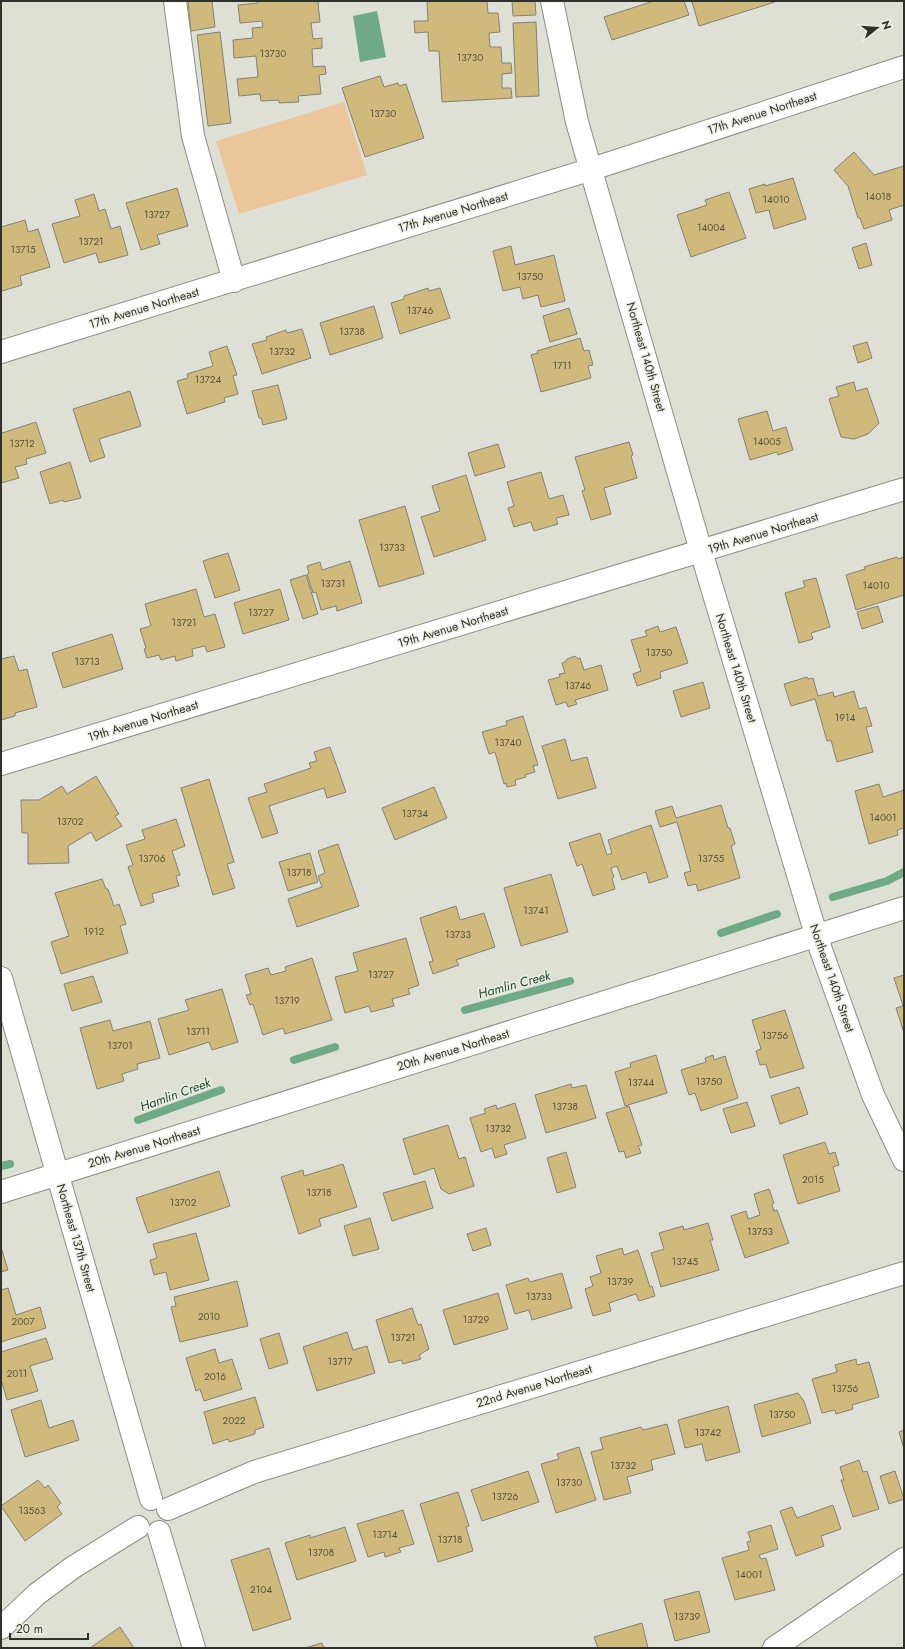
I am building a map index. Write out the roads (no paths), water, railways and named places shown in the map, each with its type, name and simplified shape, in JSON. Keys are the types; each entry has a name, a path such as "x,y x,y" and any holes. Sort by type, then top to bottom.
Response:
{"street":[{"path":"175,1 193,136 234,281"},
{"name":"Northeast 140th Street","path":"552,1 577,122 592,169 701,551 816,936 873,1095 904,1160"},
{"name":"17th Avenue Northeast","path":"1,352 592,169 904,67"},
{"name":"19th Avenue Northeast","path":"1,764 904,489"},
{"name":"20th Avenue Northeast","path":"1,1192 904,908"},
{"name":"Northeast 137th Street","path":"1,978 58,1174 159,1504"},
{"name":"22nd Avenue Northeast","path":"159,1504 254,1472 904,1273"},
{"path":"144,1500 159,1504 169,1521 167,1526 159,1532 151,1534 145,1533 138,1527 135,1520 136,1509 144,1500"},
{"path":"1,1628 37,1594 72,1568 138,1527"},
{"path":"159,1532 194,1648"},
{"path":"774,1648 904,1559"}],"waterway":[{"name":"Hamlin Creek","path":"833,897 887,881 904,872"},
{"name":"Hamlin Creek","path":"721,933 777,914"},
{"name":"Hamlin Creek","path":"465,1010 570,981"},
{"name":"Hamlin Creek","path":"294,1060 335,1047"},
{"name":"Hamlin Creek","path":"138,1120 221,1090"},
{"name":"Hamlin Creek","path":"1,1166 10,1164"}]}
